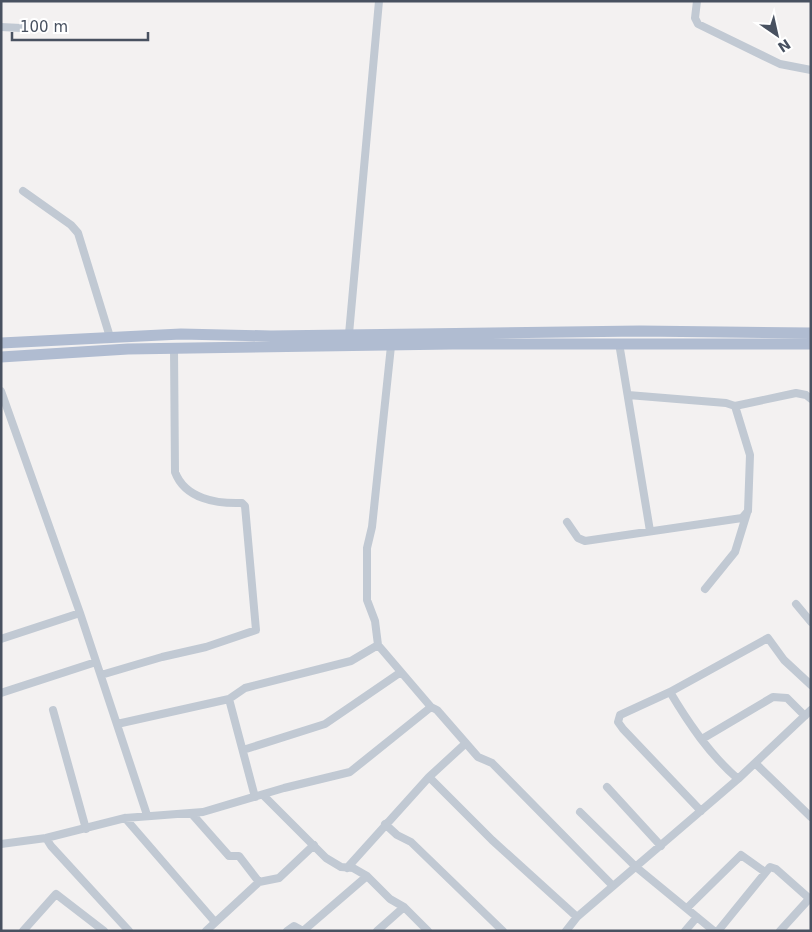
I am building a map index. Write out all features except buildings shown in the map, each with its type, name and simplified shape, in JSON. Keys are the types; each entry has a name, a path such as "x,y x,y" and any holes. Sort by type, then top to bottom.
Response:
{"main road":[{"path":"1,343 181,334 272,336 640,331 811,333"},
{"path":"1,357 174,349 619,343 811,344"}],"street":[{"path":"349,334 379,1"},
{"path":"697,1 695,18 698,24 780,64 811,70"},
{"path":"1,27 21,28"},
{"path":"23,191 71,225 78,233 110,337"},
{"path":"619,343 650,531"},
{"path":"390,346 372,527 367,548 367,600 375,621 378,645 431,707 437,710 478,757 492,763 613,886"},
{"path":"101,675 162,657 206,647 256,630 246,506 242,503 226,504 193,494 183,488 175,472 174,349"},
{"path":"1,391 80,613 147,815"},
{"path":"628,395 726,403 735,406 796,394 806,395 811,399"},
{"path":"705,589 735,552 747,513 750,456 735,406"},
{"path":"567,522 578,538 585,541 742,518 747,513"},
{"path":"796,604 811,622"},
{"path":"1,639 80,613"},
{"path":"701,811 618,722 620,715 670,692 768,638 784,660 811,684"},
{"path":"117,724 229,699 245,688 351,662 378,645"},
{"path":"1,693 96,662"},
{"path":"243,750 325,724 401,672"},
{"path":"670,692 722,765 738,779"},
{"path":"566,931 577,917 738,779 808,713 787,698 774,698 702,739"},
{"path":"229,699 243,750 259,796 314,844 332,863 353,868 367,876 390,899 404,907 428,931"},
{"path":"1,844 46,838 125,818 147,815 192,814 215,810 259,796 350,772 431,707"},
{"path":"53,710 86,829"},
{"path":"347,868 429,777 466,743"},
{"path":"755,763 811,817"},
{"path":"429,777 492,840 577,917"},
{"path":"606,787 660,846"},
{"path":"580,812 636,868 714,931"},
{"path":"192,814 229,856 240,856 259,882"},
{"path":"125,818 215,922"},
{"path":"385,824 397,835 411,842 503,931"},
{"path":"46,838 51,846 128,931"},
{"path":"206,931 259,882 279,878 314,844"},
{"path":"687,908 741,855 765,872"},
{"path":"718,931 765,872 772,866 810,900 780,931"},
{"path":"287,931 294,926 303,931 367,876"},
{"path":"23,931 56,894 104,931"},
{"path":"377,931 404,907"},
{"path":"685,931 697,917"}]}
